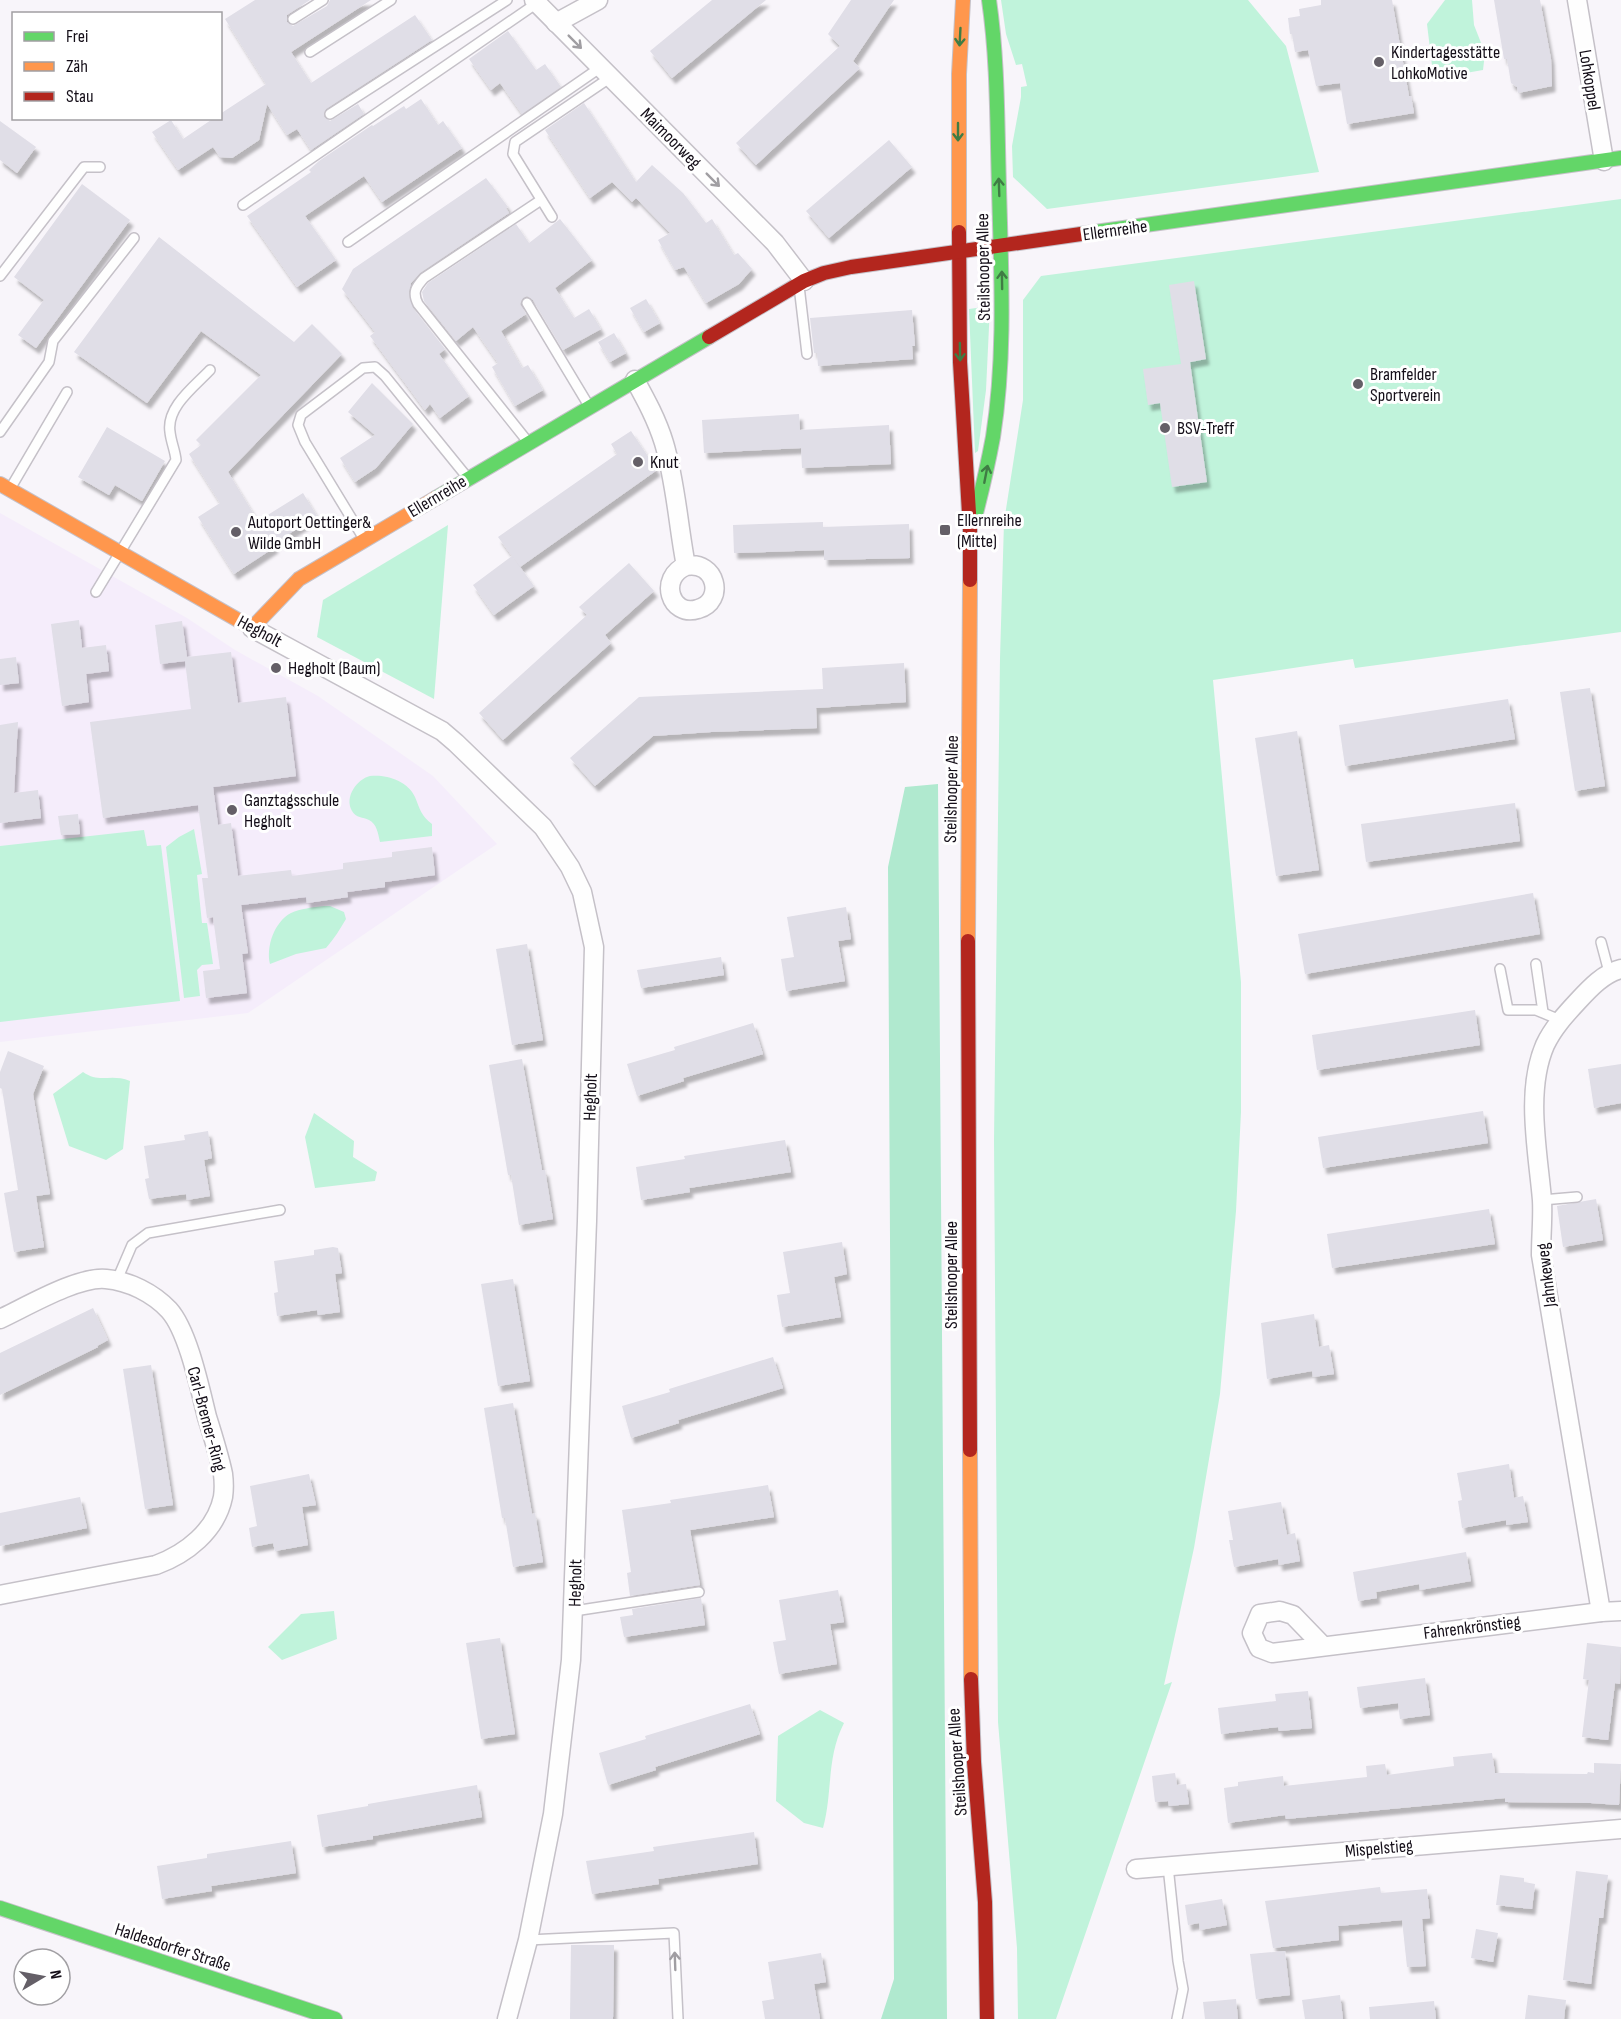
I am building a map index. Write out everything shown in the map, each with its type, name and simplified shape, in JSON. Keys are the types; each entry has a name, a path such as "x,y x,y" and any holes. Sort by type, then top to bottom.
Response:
{"main road":[{"name":"Steilshooper Allee","path":"963,0 958,74 962,420 970,530 971,694 968,933 971,1684 974,1762 985,1902 987,2019"},
{"name":"Steilshooper Allee","path":"970,530 983,488 996,407 1002,332 997,99 989,0"},
{"name":"Ellernreihe","path":"252,628 299,579 589,406 802,282 824,273 851,267 1612,159"},
{"name":"Hegholt","path":"5,487 252,628"},
{"name":"Haldesdorfer Straße","path":"0,1908 335,2019"}],"street":[{"path":"556,23 598,0"},
{"name":"Lohkoppel","path":"1577,0 1612,159"},
{"name":"Maimoorweg","path":"535,2 775,243 802,282"},
{"path":"635,380 656,419 666,453 686,566"},
{"name":"Hegholt","path":"252,628 442,731 543,827 570,867 582,892 594,947 572,1660 553,1814 528,1940 507,2019"},
{"name":"Jahnkeweg","path":"1601,1612 1541,1255 1542,1200 1534,1109 1537,1075 1545,1046 1560,1020 1582,997 1615,971"},
{"name":"Carl-Bremer-Ring","path":"0,1319 83,1282 99,1278 117,1280 150,1294 169,1310 180,1329 193,1366 224,1477 223,1497 215,1517 188,1550 168,1561 0,1595"},
{"name":"Fahrenkrönstieg","path":"1322,1645 1621,1611"},
{"name":"Mispelstieg","path":"1136,1869 1621,1829"}],"lane":[{"path":"293,19 323,0"},
{"path":"310,52 391,0"},
{"path":"330,114 507,0"},
{"path":"243,206 535,2"},
{"path":"552,217 513,154 515,142 606,72"},
{"path":"348,242 606,72"},
{"path":"0,276 84,167 100,167"},
{"path":"528,442 414,296 416,287 424,278 541,200"},
{"path":"0,432 49,362 53,341 134,238"},
{"path":"802,282 807,354"},
{"path":"527,303 589,406"},
{"path":"364,539 305,442 298,425 301,415 363,368 375,367 385,376 467,478"},
{"path":"96,592 176,460 170,431 173,411 210,370"},
{"path":"5,487 66,392"},
{"path":"1601,942 1615,971"},
{"path":"1536,964 1543,1012"},
{"path":"1500,969 1508,1010 1528,1009 1543,1012 1560,1020"},
{"path":"1542,1200 1576,1197"},
{"path":"117,1280 132,1245 148,1233 280,1210"},
{"path":"574,1611 699,1592"},
{"path":"1168,1866 1183,1989 1178,2019"},
{"path":"528,1940 674,1933 678,2019"}],"shaded area":[{"name":"Ganztagsschule Hegholt","path":"0,513 187,618 235,650 318,696 433,776 497,844 248,1013 0,1042"}],"green space":[{"path":"1001,0 1248,0 1286,46 1319,172 1047,209 1013,177 1012,146 1021,87 1027,86 1022,64 1016,65 1006,34"},
{"path":"1445,0 1472,0 1474,25 1485,53 1483,70 1460,74 1433,74 1427,24"},
{"path":"1621,199 1621,632 1355,668 1353,659 1213,680 1241,982 1241,1112 1236,1211 1220,1394 1194,1548 1164,1685 1172,1682 1056,2019 1018,2019 1017,1948 998,1722 994,1140 1004,522 1023,400 1023,300 1041,276"},
{"path":"990,306 986,390 978,451 975,453 969,309"},
{"path":"448,525 434,699 317,637 323,600"},
{"path":"370,776 383,776 396,780 412,791 423,815 432,824 432,836 380,842 374,824 356,815 350,806 353,789"},
{"path":"938,784 947,2019 881,2019 894,1979 888,867 905,787"},
{"path":"194,829 202,874 197,875 202,923 207,923 213,964 202,965 197,970 200,996 184,998 166,847"},
{"path":"144,830 147,846 161,845 180,1001 0,1022 0,846"},
{"path":"324,906 344,912 346,919 326,948 296,954 270,964 270,943 280,922 291,913"},
{"path":"83,1072 89,1076 130,1081 123,1149 106,1160 69,1146 53,1094"},
{"path":"314,1113 354,1141 353,1157 377,1172 375,1181 315,1188 305,1137"},
{"path":"334,1611 337,1639 282,1660 268,1647 301,1614"},
{"path":"820,1710 844,1723 838,1736 832,1762 823,1828 804,1823 776,1801 778,1736"}],"building":[{"path":"255,0 310,0 287,15 287,22 293,26 327,6 330,0 371,0 291,52 311,83 415,15 432,40 326,109 324,117 330,121 358,104 364,114 311,150 297,129 287,135 267,104 259,140 232,158 220,157 213,147 178,170 152,132 171,120 183,139 211,120 222,120 222,113 266,84 225,19"},
{"path":"712,0 766,0 672,78 650,51"},
{"path":"851,0 894,0 853,61 860,68 756,165 736,143 840,46 828,34"},
{"name":"Kindertagesstätte LohkoMotive","path":"1321,0 1392,0 1414,113 1347,124 1340,83 1316,86 1308,50 1295,52 1292,34 1290,34 1288,18 1300,16 1299,9 1321,5"},
{"path":"1494,0 1540,0 1551,59 1552,86 1518,93 1517,87 1511,83 1507,59 1504,59"},
{"path":"508,31 536,70 545,64 561,87 522,114 500,83 491,90 469,59"},
{"path":"421,99 438,125 443,121 462,148 382,202 364,176 305,216 336,260 297,287 247,216 311,172 309,170 319,161 372,125 404,106 406,109"},
{"path":"584,103 636,182 652,165 683,193 706,223 712,219 734,255 738,253 752,269 739,284 706,303 684,267 675,270 658,240 670,233 636,198 632,202 612,182 590,198 545,130"},
{"path":"0,121 36,147 17,173 0,160"},
{"path":"889,140 912,167 829,238 806,211"},
{"path":"486,178 508,207 506,208 509,213 420,273 411,283 409,292 413,308 445,349 439,354 469,396 440,418 430,404 425,410 370,336 375,332 342,289 353,269"},
{"path":"82,184 130,220 36,348 18,335 44,300 14,277"},
{"path":"560,219 592,260 555,288 574,318 589,309 601,329 563,350 533,300 527,296 523,298 520,304 526,314 501,331 522,368 528,365 543,390 515,406 492,367 498,363 473,327 456,341 424,301 422,292 428,283 516,224 529,243"},
{"path":"159,237 294,342 312,324 342,354 228,472 258,521 303,493 317,516 273,544 275,547 234,574 198,517 220,503 189,454 201,445 196,440 261,375 201,331 147,403 74,352"},
{"path":"1194,281 1206,359 1190,362 1207,482 1172,487 1160,403 1148,405 1143,369 1181,364 1169,285"},
{"path":"646,299 660,323 644,332 630,308"},
{"path":"912,310 915,346 912,346 913,359 818,366 817,353 814,353 810,318"},
{"path":"614,333 626,353 610,362 598,342"},
{"path":"372,383 413,424 376,468 355,482 340,458 375,435 348,412"},
{"path":"799,414 800,430 889,425 891,464 802,468 801,448 704,453 702,420"},
{"path":"107,427 165,461 142,501 115,485 109,495 78,477"},
{"path":"631,431 657,470 520,567 498,537 617,454 611,444"},
{"path":"823,522 823,527 909,524 910,558 824,560 824,550 734,553 733,525"},
{"path":"512,556 534,586 494,615 473,585"},
{"path":"629,563 654,591 605,635 611,643 503,740 479,713 587,615 579,607"},
{"path":"79,620 82,648 106,645 109,671 86,674 89,702 62,706 51,624"},
{"path":"182,621 187,657 231,652 238,703 286,697 296,776 213,787 218,825 231,823 238,876 291,870 292,876 343,869 343,863 392,857 392,852 432,847 435,875 385,882 385,887 347,892 348,897 307,903 306,897 241,905 248,953 242,954 247,993 206,998 203,971 220,969 213,917 207,918 202,878 208,878 198,805 103,818 90,722 191,709 185,661 160,664 155,625"},
{"path":"16,657 19,683 0,685 0,659"},
{"path":"904,663 906,702 816,708 817,728 653,736 595,786 570,758 639,697 823,689 822,668"},
{"path":"1590,688 1605,786 1575,791 1560,692"},
{"path":"1508,699 1515,739 1345,766 1339,725"},
{"path":"18,722 14,793 38,790 41,818 0,823 0,725"},
{"path":"1297,731 1319,870 1276,876 1255,738"},
{"path":"1515,803 1520,841 1366,862 1361,824"},
{"path":"78,814 80,834 61,835 58,816"},
{"path":"1533,893 1540,934 1305,974 1298,934"},
{"path":"846,907 851,939 838,941 845,981 786,991 781,959 794,957 787,917"},
{"path":"527,944 543,1040 512,1045 496,949"},
{"path":"721,957 724,975 641,988 637,970"},
{"path":"1475,1010 1480,1045 1317,1070 1312,1035"},
{"path":"753,1023 763,1054 683,1078 684,1081 637,1096 627,1064"},
{"path":"8,1051 44,1066 33,1094 50,1194 36,1196 44,1247 14,1252 4,1193 18,1190 0,1088 0,1072"},
{"path":"522,1059 553,1219 519,1225 489,1065"},
{"path":"1621,1064 1621,1103 1594,1108 1588,1069"},
{"path":"1483,1111 1488,1143 1323,1168 1318,1137"},
{"path":"208,1131 212,1158 204,1160 210,1196 187,1200 186,1194 149,1199 145,1179 149,1178 144,1146 185,1140 184,1135"},
{"path":"785,1140 791,1172 689,1188 690,1192 641,1200 636,1167 685,1159 684,1156"},
{"path":"1596,1199 1603,1240 1563,1247 1557,1206"},
{"path":"1489,1209 1495,1244 1332,1268 1327,1234"},
{"path":"842,1242 847,1274 834,1277 841,1317 782,1327 777,1295 790,1293 783,1252"},
{"path":"338,1248 342,1273 335,1274 340,1312 318,1315 317,1310 277,1316 274,1293 278,1292 274,1261 314,1255 314,1250"},
{"path":"513,1279 530,1381 498,1386 481,1284"},
{"path":"93,1308 108,1340 0,1395 0,1353"},
{"path":"1314,1314 1319,1347 1329,1345 1334,1374 1313,1377 1312,1371 1267,1379 1261,1323"},
{"path":"773,1357 783,1388 678,1420 679,1423 631,1438 622,1406"},
{"path":"151,1365 173,1505 145,1509 123,1369"},
{"path":"513,1403 532,1514 535,1513 543,1562 513,1567 505,1518 502,1518 484,1408"},
{"path":"1509,1464 1514,1498 1523,1496 1528,1522 1506,1525 1506,1520 1462,1528 1458,1501 1462,1500 1457,1473"},
{"path":"309,1474 316,1505 302,1507 308,1545 275,1551 273,1543 252,1547 249,1528 257,1526 250,1486"},
{"path":"768,1485 774,1517 690,1530 700,1585 630,1596 627,1573 631,1572 622,1510"},
{"path":"80,1497 87,1528 0,1546 0,1513"},
{"path":"1281,1502 1287,1535 1295,1533 1300,1561 1279,1565 1278,1559 1234,1567 1229,1540 1233,1540 1228,1511"},
{"path":"1466,1552 1471,1581 1420,1590 1419,1584 1376,1592 1377,1598 1358,1601 1353,1572"},
{"path":"838,1590 844,1622 830,1624 837,1664 779,1674 773,1642 786,1640 779,1600"},
{"path":"701,1598 705,1625 624,1637 620,1617 633,1615 632,1609"},
{"path":"500,1638 515,1734 481,1739 466,1643"},
{"path":"1587,1643 1621,1647 1620,1684 1615,1683 1608,1740 1582,1737 1589,1680 1583,1679"},
{"path":"1425,1678 1430,1715 1400,1719 1398,1703 1360,1708 1357,1687"},
{"path":"1308,1691 1312,1728 1279,1731 1278,1727 1221,1734 1218,1708 1276,1701 1275,1694"},
{"path":"750,1704 760,1734 655,1767 656,1770 608,1785 599,1753 646,1739 645,1736"},
{"path":"1492,1753 1495,1773 1587,1774 1588,1772 1594,1773 1594,1763 1621,1764 1619,1805 1505,1802 1505,1798 1286,1819 1285,1815 1228,1823 1224,1788 1238,1786 1238,1782 1283,1776 1284,1786 1367,1777 1366,1766 1385,1764 1387,1775 1454,1766 1453,1757"},
{"path":"1175,1773 1177,1785 1186,1784 1189,1804 1169,1806 1168,1801 1155,1802 1152,1776"},
{"path":"477,1785 482,1817 322,1847 317,1815"},
{"path":"754,1832 758,1864 658,1879 659,1884 592,1894 586,1861 654,1851 653,1847"},
{"path":"291,1841 296,1873 211,1886 212,1891 162,1899 157,1866 207,1858 207,1854"},
{"path":"1576,1871 1608,1875 1603,1918 1599,1918 1591,1984 1563,1980"},
{"path":"1500,1875 1524,1878 1524,1882 1535,1884 1532,1909 1496,1905"},
{"path":"1380,1887 1381,1893 1427,1889 1430,1918 1422,1919 1426,1966 1407,1967 1402,1920 1338,1926 1339,1940 1273,1948 1265,1901"},
{"path":"1222,1899 1227,1925 1200,1930 1199,1923 1188,1925 1185,1905"},
{"path":"1476,1929 1498,1933 1493,1962 1471,1958"},
{"path":"571,1945 614,1945 613,2019 570,2019"},
{"path":"1285,1951 1290,1995 1256,1999 1250,1954"},
{"path":"821,1953 826,1982 814,1984 820,2019 765,2019 762,2001 774,1999 768,1962"},
{"path":"1340,1995 1343,2019 1305,2019 1302,2000"},
{"path":"1528,1995 1566,2000 1564,2019 1525,2019"},
{"path":"1236,1999 1238,2019 1205,2019 1203,2002"},
{"path":"1434,2001 1436,2019 1370,2019 1369,2007"}],"traffic: fast":[{"path":"975,517 993,437 1001,343 997,93 989,0"},
{"path":"1081,234 1621,158"},
{"path":"436,498 709,337"},
{"path":"0,1908 335,2019"}],"traffic: slow":[{"path":"959,232 959,74 963,0"},
{"path":"0,484 252,628 299,579 436,498"},
{"path":"968,941 970,580"},
{"path":"970,1450 971,1679"}],"traffic: jam":[{"path":"959,232 960,362 970,530 970,580"},
{"path":"709,337 804,281 824,273 851,267 1081,234"},
{"path":"968,941 970,1450"},
{"path":"971,1679 974,1762 985,1902 987,2019"}],"place":[{"name":"Kindertagesstätte LohkoMotive","path":"1379,62"},
{"name":"Bramfelder Sportverein","path":"1358,384"},
{"name":"BSV-Treff","path":"1165,428"},
{"name":"Knut","path":"638,462"},
{"name":"Ellernreihe (Mitte)","path":"945,530"},
{"name":"Autoport Oettinger& Wilde GmbH","path":"236,532"},
{"name":"Hegholt (Baum)","path":"276,668"},
{"name":"Ganztagsschule Hegholt","path":"232,810"}]}
